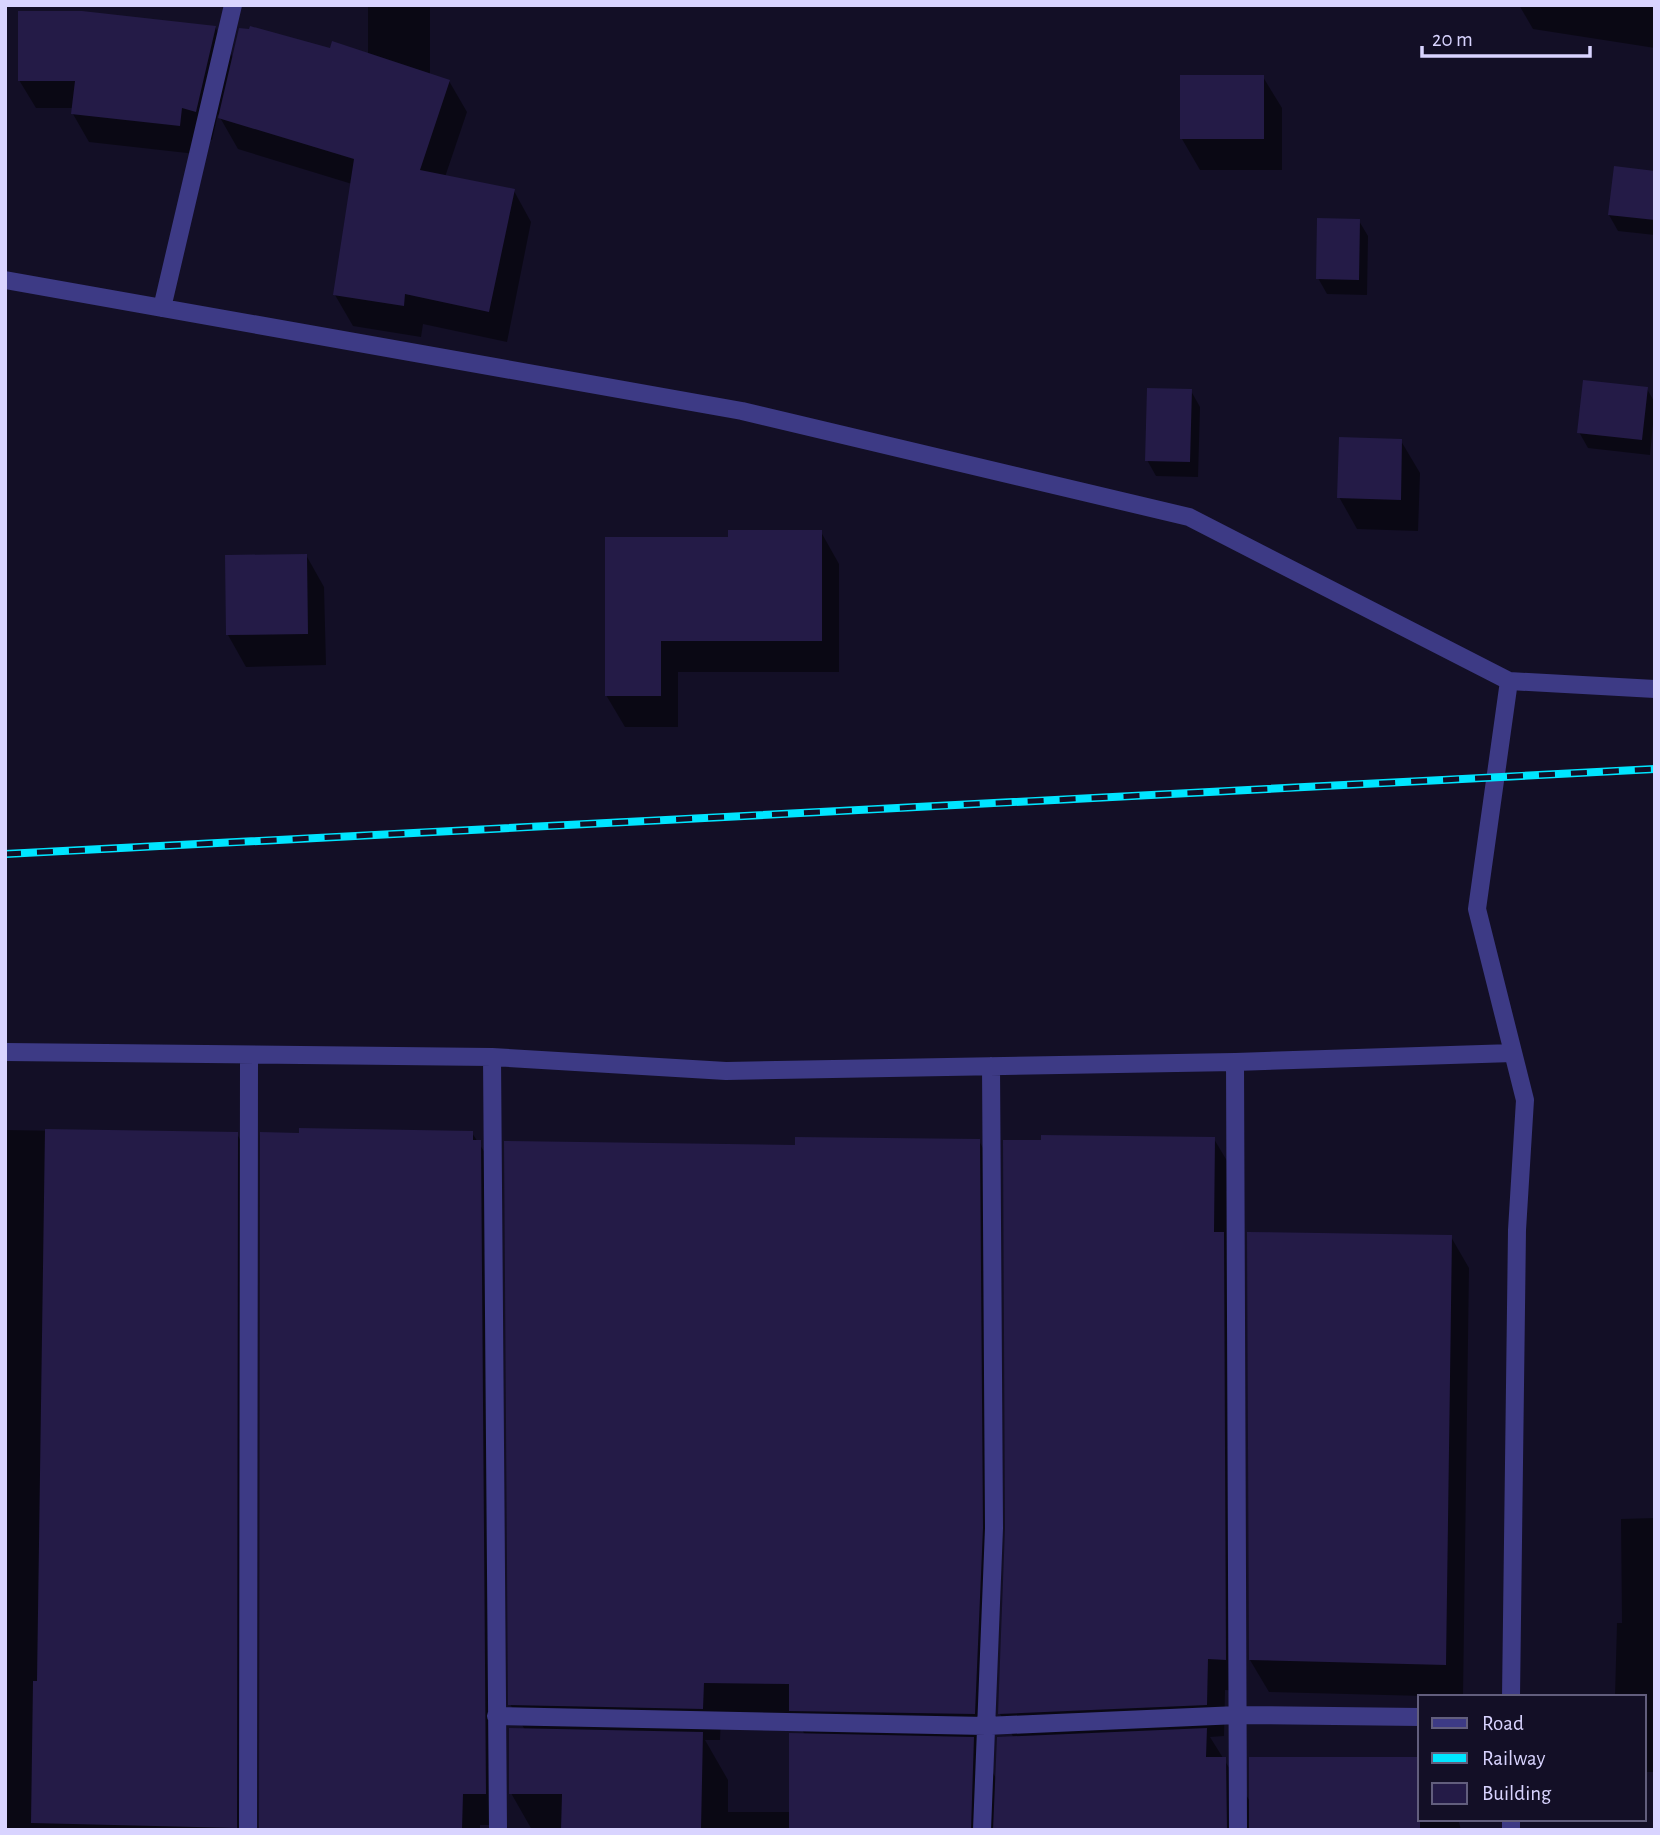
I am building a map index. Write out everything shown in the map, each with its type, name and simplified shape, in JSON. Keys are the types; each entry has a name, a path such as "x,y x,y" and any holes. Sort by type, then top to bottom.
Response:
{"street":[{"path":"162,308 233,5"},
{"path":"5,280 742,411 1189,517 1509,681 1655,688"},
{"path":"1509,681 1477,909 1525,1100 1517,1230 1511,1695"},
{"path":"5,1052 249,1057 492,1057 726,1070 1235,1062 1513,1053"},
{"path":"248,1830 249,1057"},
{"path":"492,1057 498,1830"},
{"path":"1235,1062 1238,1830"},
{"path":"982,1830 994,1528 991,1066"},
{"path":"496,1716 986,1726 1238,1715 1418,1717"}],"building":[{"path":"18,11 82,11 216,26 196,112 182,108 180,126 71,114 75,81 18,81"},
{"path":"250,26 330,48 332,41 450,80 420,170 515,189 489,312 405,294 404,306 333,295 354,159 218,118 239,28 249,29"},
{"path":"1180,75 1264,75 1264,139 1180,139"},
{"path":"1614,166 1655,171 1655,220 1608,215"},
{"path":"1317,218 1360,219 1359,280 1316,279"},
{"path":"1583,380 1648,387 1642,440 1577,433"},
{"path":"1147,388 1192,389 1190,462 1145,461"},
{"path":"1339,437 1402,439 1401,500 1337,498"},
{"path":"728,530 822,530 822,641 661,641 661,696 605,696 605,537 728,537"},
{"path":"307,554 308,634 226,635 225,555"},
{"path":"299,1128 473,1131 473,1140 481,1140 486,1794 463,1794 462,1830 259,1828 260,1132 299,1133"},
{"path":"45,1129 238,1132 237,1828 31,1823 33,1681 37,1681"},
{"path":"1041,1135 1215,1137 1214,1232 1224,1232 1226,1660 1208,1659 1207,1705 998,1714 1005,1528 1003,1140 1041,1140"},
{"path":"795,1137 980,1139 983,1528 975,1714 789,1711 789,1684 704,1683 703,1709 508,1705 504,1141 795,1145"},
{"path":"1247,1232 1452,1235 1446,1665 1249,1660"},
{"path":"509,1728 703,1732 701,1830 561,1830 562,1794 509,1794"},
{"path":"1207,1728 1206,1757 1226,1757 1227,1830 993,1830 997,1737"},
{"path":"789,1733 974,1737 971,1830 789,1830"},
{"path":"1249,1757 1418,1757 1420,1830 1249,1830"}],"railway":[{"path":"5,854 1655,769"}]}
